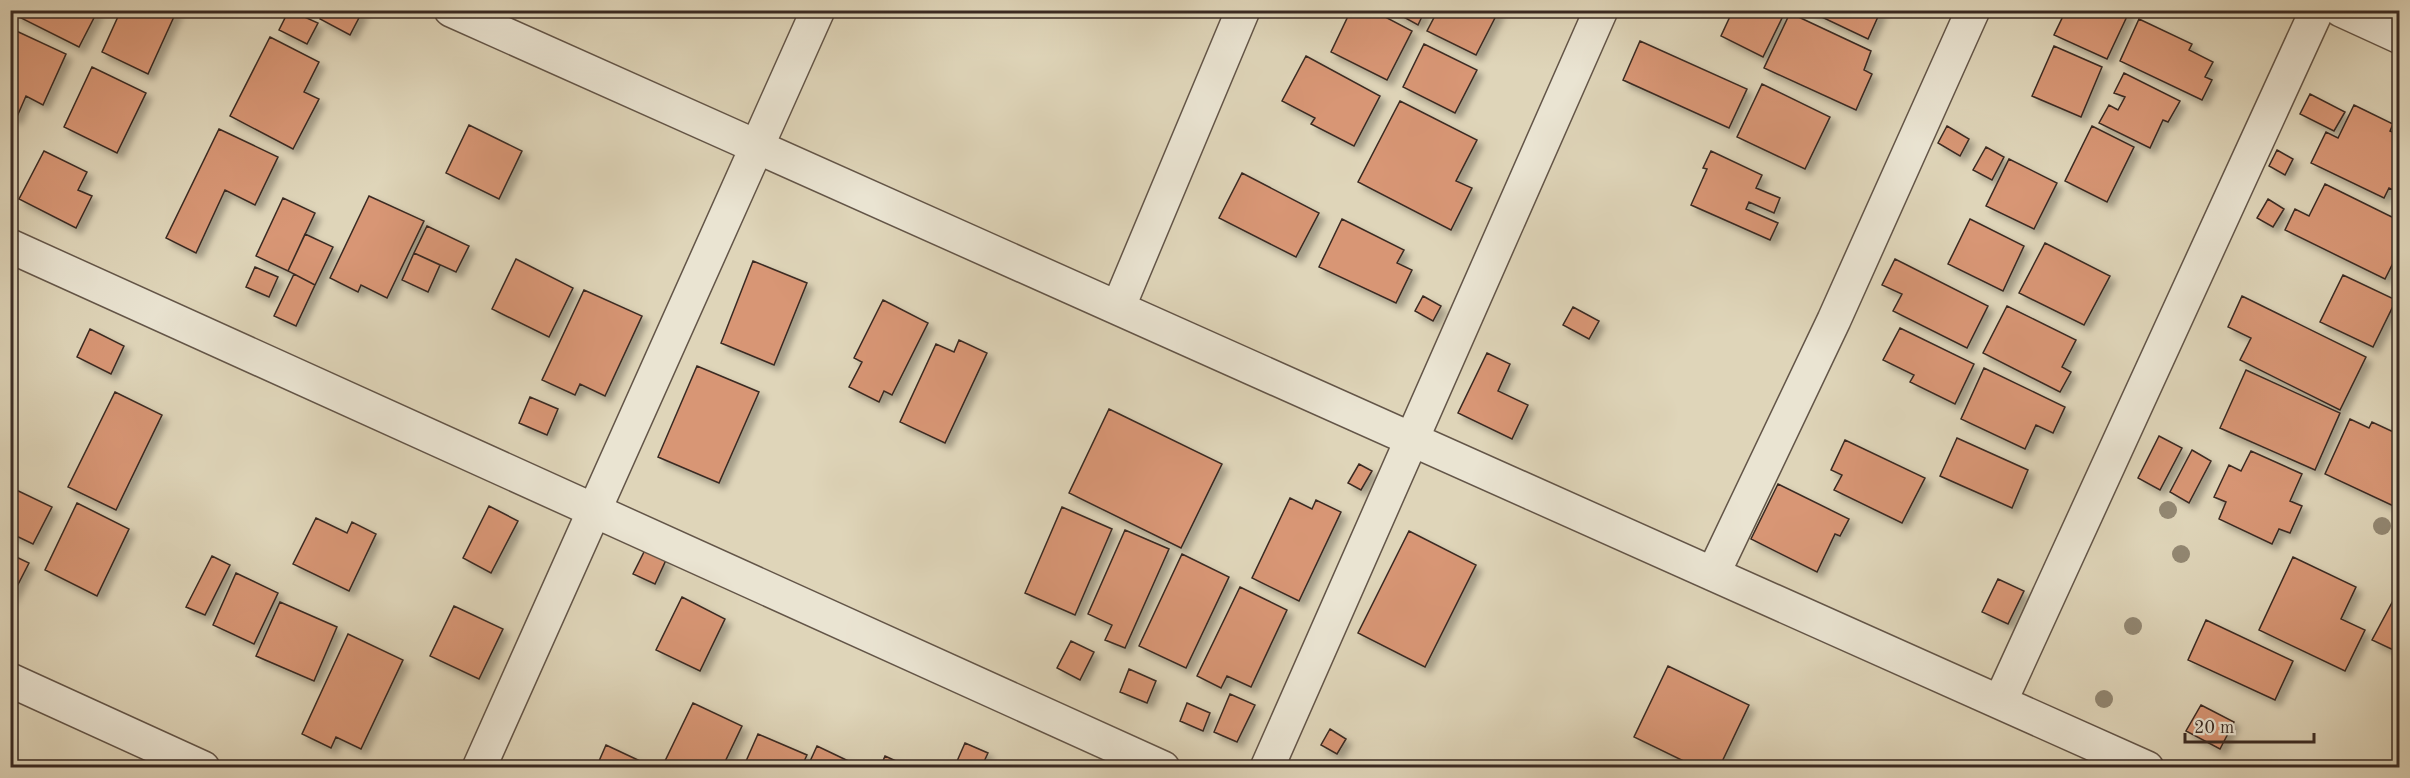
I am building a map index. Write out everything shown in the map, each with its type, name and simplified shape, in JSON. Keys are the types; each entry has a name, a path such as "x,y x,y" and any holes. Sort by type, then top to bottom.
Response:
{"street":[{"path":"452,10 2147,768"},
{"path":"479,768 818,10"},
{"path":"1118,308 1243,10"},
{"path":"1267,768 1601,10"},
{"path":"1713,574 1834,320 1973,10"},
{"path":"2000,702 2317,10"},
{"path":"2341,10 2400,38"},
{"path":"10,246 1163,768"},
{"path":"10,681 203,768"}],"building":[{"path":"17,10 98,10 79,47 15,15"},
{"path":"121,10 137,10 146,15 148,10 177,10 148,74 102,52"},
{"path":"289,10 318,23 307,44 279,30"},
{"path":"324,10 359,10 362,12 350,35 320,19"},
{"path":"1351,10 1372,10 1412,31 1387,80 1331,52"},
{"path":"1391,10 1425,10 1418,25"},
{"path":"1438,10 1499,10 1476,55 1427,31"},
{"path":"1733,10 1776,10 1784,14 1763,57 1721,36"},
{"path":"1807,10 1881,10 1868,39"},
{"path":"2066,10 2130,10 2107,59 2054,35"},
{"path":"1790,13 1871,51 1864,70 1872,74 1856,110 1764,68"},
{"path":"2139,19 2192,44 2189,50 2213,62 2205,77 2212,80 2202,100 2120,61"},
{"path":"12,29 66,54 43,105 26,96 16,119 10,116 10,33"},
{"path":"270,37 319,62 304,92 319,99 293,149 230,116"},
{"path":"1640,41 1747,89 1729,128 1623,80"},
{"path":"1424,44 1477,70 1455,113 1403,87"},
{"path":"2054,46 2102,67 2081,117 2032,96"},
{"path":"1306,56 1380,96 1354,146 1311,124 1315,118 1282,101"},
{"path":"92,67 146,93 117,153 64,127"},
{"path":"2124,73 2180,101 2168,122 2163,120 2150,148 2099,123 2109,105 2118,110 2125,97 2114,93"},
{"path":"1762,84 1830,117 1805,169 1737,137"},
{"path":"2310,94 2345,112 2334,131 2300,114"},
{"path":"1400,101 1477,140 1456,181 1472,188 1451,230 1358,182"},
{"path":"2354,105 2393,124 2390,131 2400,135 2400,193 2389,188 2384,198 2311,163 2326,132 2338,138"},
{"path":"469,125 522,151 499,199 446,173"},
{"path":"1947,126 1969,139 1960,156 1938,143"},
{"path":"2092,126 2134,147 2107,202 2065,181"},
{"path":"219,129 278,157 255,205 225,190 196,253 166,238"},
{"path":"1986,147 2004,157 1992,180 1973,170"},
{"path":"2277,150 2293,159 2285,175 2269,166"},
{"path":"44,151 87,172 78,190 92,196 76,228 19,199"},
{"path":"1711,151 1762,175 1756,188 1780,198 1774,213 1749,202 1746,209 1778,223 1770,240 1691,205 1707,169 1703,168"},
{"path":"2009,159 2057,183 2034,229 1986,206"},
{"path":"1242,173 1319,213 1296,257 1219,218"},
{"path":"2325,184 2400,221 2400,249 2385,279 2285,230 2295,209 2309,216"},
{"path":"369,196 424,221 387,298 361,285 358,292 330,278"},
{"path":"283,198 315,213 288,271 256,256"},
{"path":"2268,199 2284,209 2273,227 2257,218"},
{"path":"1342,219 1404,250 1397,263 1412,270 1396,303 1319,267"},
{"path":"1970,219 2024,246 2003,291 1948,264"},
{"path":"427,226 469,246 456,272 414,253"},
{"path":"305,234 333,247 315,285 288,271"},
{"path":"2045,243 2110,276 2084,325 2019,293"},
{"path":"414,253 440,265 428,292 402,280"},
{"path":"516,259 573,288 549,337 492,309"},
{"path":"1895,259 1988,306 1967,348 1893,311 1902,294 1882,285"},
{"path":"753,261 807,283 774,365 721,343"},
{"path":"255,267 278,277 269,297 246,287"},
{"path":"294,274 315,285 296,326 274,316"},
{"path":"2343,275 2396,300 2373,347 2320,322"},
{"path":"584,290 642,316 605,396 580,384 575,395 542,380"},
{"path":"1423,296 1441,306 1433,321 1415,311"},
{"path":"2242,296 2366,357 2340,410 2240,360 2251,338 2228,327"},
{"path":"883,300 928,323 892,395 884,391 879,402 849,387 862,362 854,358"},
{"path":"2007,306 2076,340 2062,367 2071,372 2060,392 1983,353"},
{"path":"1573,307 1599,321 1589,339 1563,325"},
{"path":"1900,328 1974,364 1955,404 1910,382 1914,375 1883,360"},
{"path":"90,329 124,346 111,374 77,357"},
{"path":"959,340 987,353 945,443 900,422 936,344 954,352"},
{"path":"1487,353 1510,364 1498,391 1528,405 1512,439 1458,413"},
{"path":"697,366 759,392 719,483 658,457"},
{"path":"1984,368 2065,407 2053,433 2036,425 2025,449 1961,419"},
{"path":"2246,370 2340,413 2315,470 2220,428"},
{"path":"115,392 162,415 116,510 68,487"},
{"path":"530,397 558,409 547,435 519,423"},
{"path":"1109,409 1222,464 1181,548 1069,493"},
{"path":"2350,419 2369,428 2372,422 2400,435 2400,509 2325,474"},
{"path":"2159,436 2182,448 2160,490 2138,478"},
{"path":"1957,438 2028,470 2012,508 1940,476"},
{"path":"1845,440 1925,478 1902,523 1834,490 1842,475 1831,470"},
{"path":"2192,450 2211,461 2189,503 2170,492"},
{"path":"2251,451 2302,474 2290,501 2302,506 2290,533 2279,529 2272,544 2219,519 2226,502 2214,497 2229,465 2241,471"},
{"path":"1359,464 1372,471 1361,490 1348,483"},
{"path":"1778,484 1849,519 1840,536 1835,534 1817,572 1751,539"},
{"path":"10,487 52,507 33,544 10,533"},
{"path":"1290,498 1312,509 1316,500 1341,512 1299,601 1252,578"},
{"path":"77,503 129,529 97,596 45,570"},
{"path":"489,506 518,521 491,573 463,558"},
{"path":"1062,507 1112,529 1075,615 1025,593"},
{"path":"316,518 347,533 352,522 376,534 349,591 293,564"},
{"path":"1125,530 1169,549 1125,648 1105,640 1112,625 1088,614"},
{"path":"1409,531 1476,565 1425,667 1358,633"},
{"path":"645,550 666,560 655,584 633,574"},
{"path":"10,554 29,563 10,600"},
{"path":"1182,554 1229,577 1186,668 1139,646"},
{"path":"212,556 230,565 205,615 186,607"},
{"path":"2293,557 2356,587 2341,619 2365,630 2345,671 2259,630"},
{"path":"236,573 278,593 254,644 213,625"},
{"path":"1998,579 2024,591 2008,624 1982,612"},
{"path":"1240,587 1287,610 1251,687 1227,676 1221,688 1197,676"},
{"path":"682,597 725,619 700,671 656,650"},
{"path":"2395,597 2400,600 2400,653 2372,640"},
{"path":"280,602 337,627 314,681 256,656"},
{"path":"454,606 503,629 479,679 430,656"},
{"path":"2206,620 2293,661 2275,700 2188,660"},
{"path":"348,634 403,660 361,749 336,737 331,748 302,734"},
{"path":"1071,641 1094,652 1080,680 1057,668"},
{"path":"1668,666 1749,705 1719,768 1698,768 1634,737"},
{"path":"1129,669 1156,681 1147,703 1120,692"},
{"path":"1230,694 1255,705 1237,742 1214,732"},
{"path":"693,703 742,726 722,768 678,768 665,761"},
{"path":"1187,703 1210,713 1203,731 1180,721"},
{"path":"2201,705 2234,722 2220,749 2186,731"},
{"path":"1330,729 1346,739 1337,754 1321,745"},
{"path":"758,734 807,755 801,768 743,768"},
{"path":"965,743 988,753 981,768 954,768"},
{"path":"606,745 655,768 596,768"},
{"path":"817,746 863,768 807,768"},
{"path":"885,756 909,767 909,768 880,768"}]}
